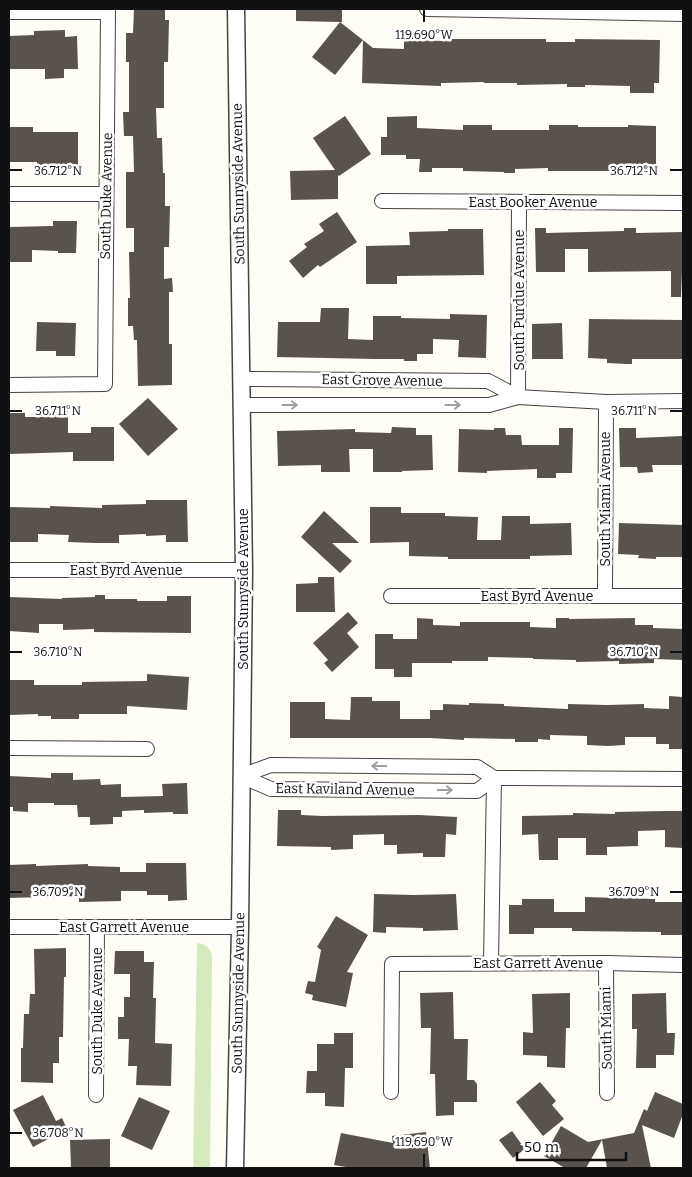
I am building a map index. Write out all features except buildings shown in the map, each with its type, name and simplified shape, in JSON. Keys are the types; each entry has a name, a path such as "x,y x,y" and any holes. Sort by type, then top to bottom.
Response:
{"street":[{"name":"South Sunnyside Avenue","path":"235,1168 244,570 236,9"},
{"path":"428,9 683,14"},
{"path":"9,12 108,10"},
{"name":"South Duke Avenue","path":"9,384 104,384 108,10"},
{"path":"9,194 106,194"},
{"name":"East Booker Avenue","path":"382,202 683,203"},
{"name":"South Purdue Avenue","path":"518,397 519,202"},
{"name":"East Grove Avenue","path":"241,379 488,381 518,397"},
{"name":"East Grove Avenue","path":"242,406 489,405 518,397 606,402 683,401"},
{"name":"South Miami Avenue","path":"605,596 606,402"},
{"name":"East Byrd Avenue","path":"9,570 244,570"},
{"name":"East Byrd Avenue","path":"391,596 683,596"},
{"path":"9,748 146,749"},
{"name":"East Kaviland Avenue","path":"241,776 271,765 477,766 494,778 683,779"},
{"name":"East Kaviland Avenue","path":"241,776 271,789 300,790 477,791 494,778"},
{"path":"492,963 494,778"},
{"name":"East Garrett Avenue","path":"9,927 240,927"},
{"name":"South Duke Avenue","path":"96,1095 97,927"},
{"name":"East Garrett Avenue","path":"391,1092 392,964 606,963 683,965"},
{"name":"South Miami","path":"606,963 607,1093"}],"green space":[{"path":"197,943 207,947 212,956 210,1168 193,1168"}]}
